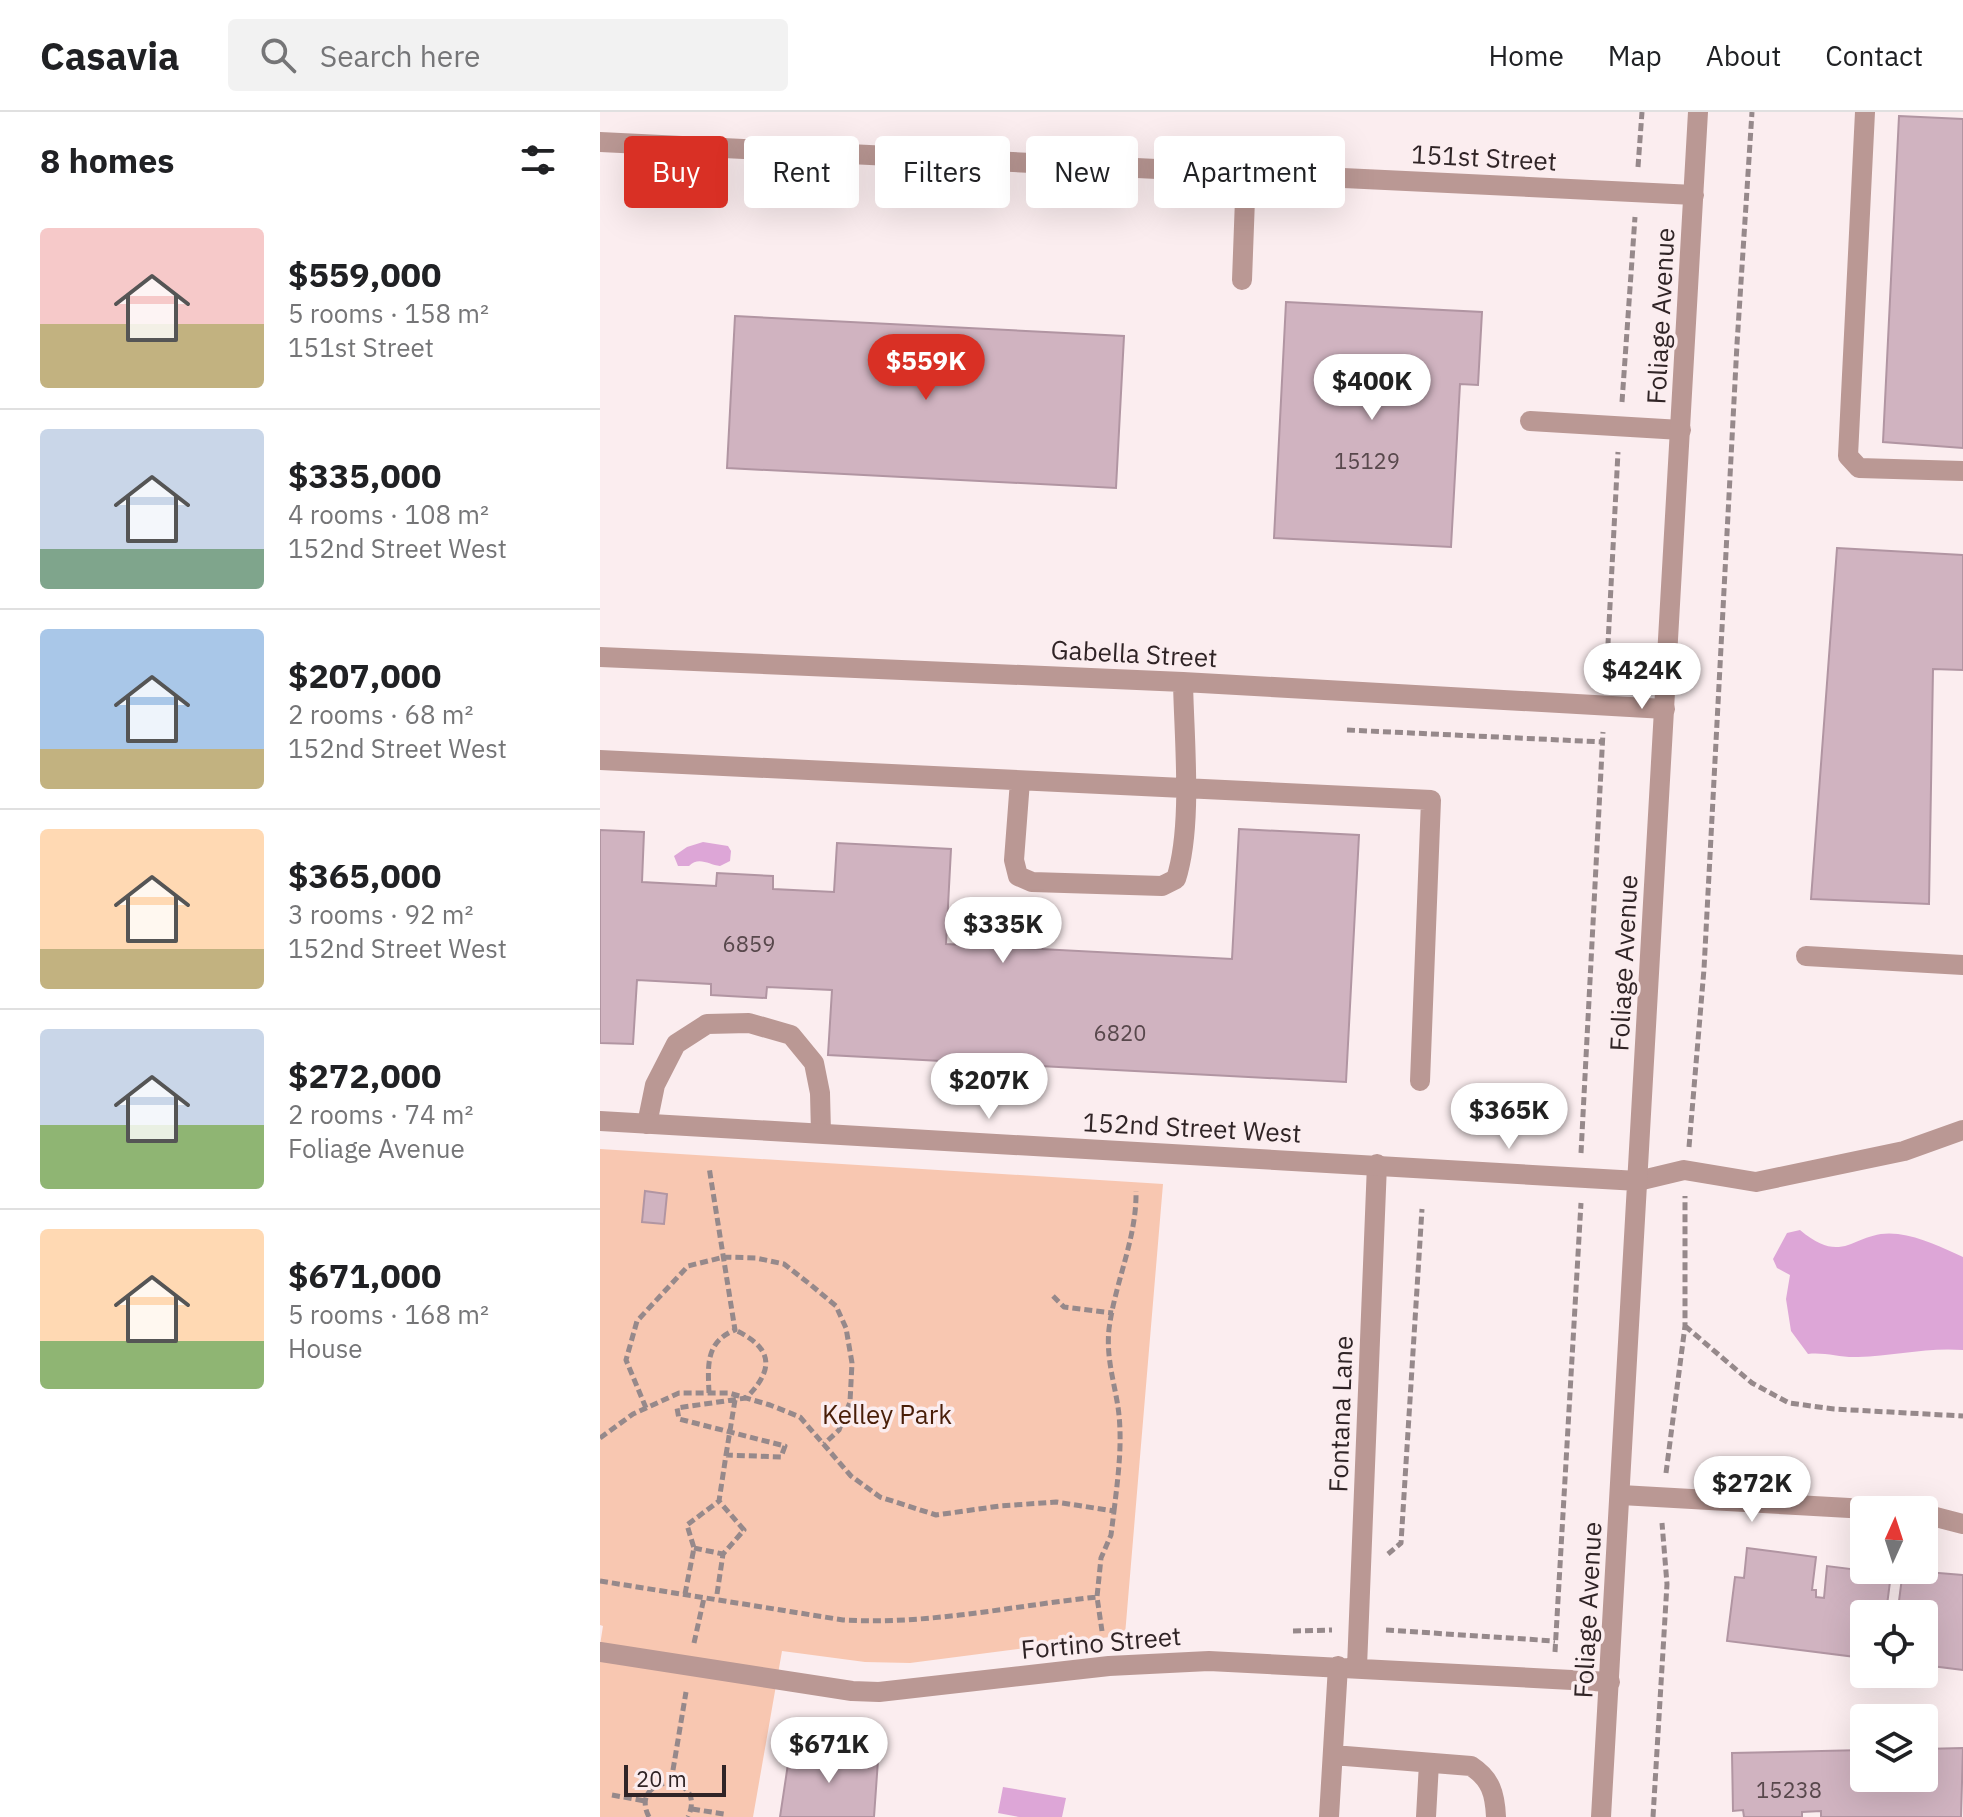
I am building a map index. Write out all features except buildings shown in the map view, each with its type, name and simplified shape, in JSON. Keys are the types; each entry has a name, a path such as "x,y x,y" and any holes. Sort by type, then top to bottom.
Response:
{"street":[{"name":"Foliage Avenue","path":"1601,1817 1698,112"},
{"path":"1865,112 1848,456 1859,468 1963,471"},
{"name":"151st Street","path":"600,142 1154,168"},
{"name":"151st Street","path":"1345,177 1694,195"},
{"path":"1242,280 1245,208"},
{"path":"1530,421 1681,430"},
{"name":"Gabella Street","path":"600,657 1183,682 1665,709"},
{"path":"1020,781 1014,860 1018,876 1032,882 1162,886 1176,879 1181,865 1186,789 1183,682"},
{"path":"600,760 1431,800 1420,1081"},
{"path":"1806,956 1963,965"},
{"path":"647,1124 655,1085 676,1044 707,1024 749,1023 791,1035 814,1063 820,1093 821,1133"},
{"name":"152nd Street West","path":"600,1121 1638,1181 1684,1170"},
{"path":"1684,1170 1756,1182 1904,1151 1963,1130"},
{"name":"Fontana Lane","path":"1329,1817 1333,1755 1348,1666 1358,1630 1377,1164"},
{"path":"1621,1495 1850,1508"},
{"path":"1938,1518 1963,1524"},
{"name":"Fortino Street","path":"600,1652 852,1691 879,1692 1153,1662 1209,1661 1610,1682"},
{"path":"1333,1755 1471,1766 1490,1783 1496,1817"},
{"path":"1426,1817 1429,1763"}],"path":[{"path":"1653,1817 1667,1584 1662,1529 1663,1497 1685,1326 1684,1170 1692,1133 1704,969 1752,112"},
{"path":"1347,730 1603,742"},
{"path":"709,1167 735,1330"},
{"path":"1102,1631 1097,1597 1101,1558 1111,1535 1120,1456 1118,1408 1109,1366 1109,1330 1137,1213 1136,1191"},
{"path":"1360,1571 1401,1543 1422,1209"},
{"path":"1553,1679 1581,1220"},
{"path":"646,1408 626,1360 637,1321 688,1266 724,1257 756,1258 784,1264 836,1306 846,1328 852,1363 850,1402 839,1430 824,1444"},
{"path":"1053,1296 1064,1307 1113,1313"},
{"path":"1685,1326 1752,1383 1789,1403 1834,1409 1963,1416"},
{"path":"709,1393 711,1348 722,1335 735,1330 750,1337 763,1350 767,1361 765,1376 746,1398 677,1408 679,1419 785,1446 781,1457 726,1455"},
{"path":"600,1438 633,1414 679,1393 729,1393 800,1417 851,1476 880,1497 936,1515 1056,1502 1114,1511"},
{"path":"685,1594 694,1548 687,1525 719,1501 735,1400"},
{"path":"717,1594 723,1554 744,1530 719,1501"},
{"path":"694,1548 723,1554"},
{"path":"600,1581 843,1620 876,1622 933,1620 1025,1604 1097,1597"},
{"path":"1293,1631 1358,1630 1556,1641"},
{"path":"649,1817 645,1801 651,1789 671,1782 684,1788 691,1797 692,1809 688,1817"},
{"path":"612,1795 645,1801"},
{"path":"692,1809 724,1814"}],"green space":[{"name":"Kelley Park","path":"600,1149 1163,1184 1125,1635 910,1663 865,1662 782,1651 753,1817 600,1817 600,1645 603,1626 600,1625"}],"shaded area":[{"path":"703,842 728,846 730,861 720,866 700,861 689,866 678,866 674,856 687,847"},
{"path":"1800,1230 1816,1241 1840,1247 1871,1236 1907,1235 1963,1257 1963,1350 1858,1357 1808,1354 1791,1331 1786,1299 1790,1275 1777,1268 1773,1259 1787,1233"},
{"path":"1003,1787 1066,1798 1062,1817 1019,1817 998,1813"}]}
